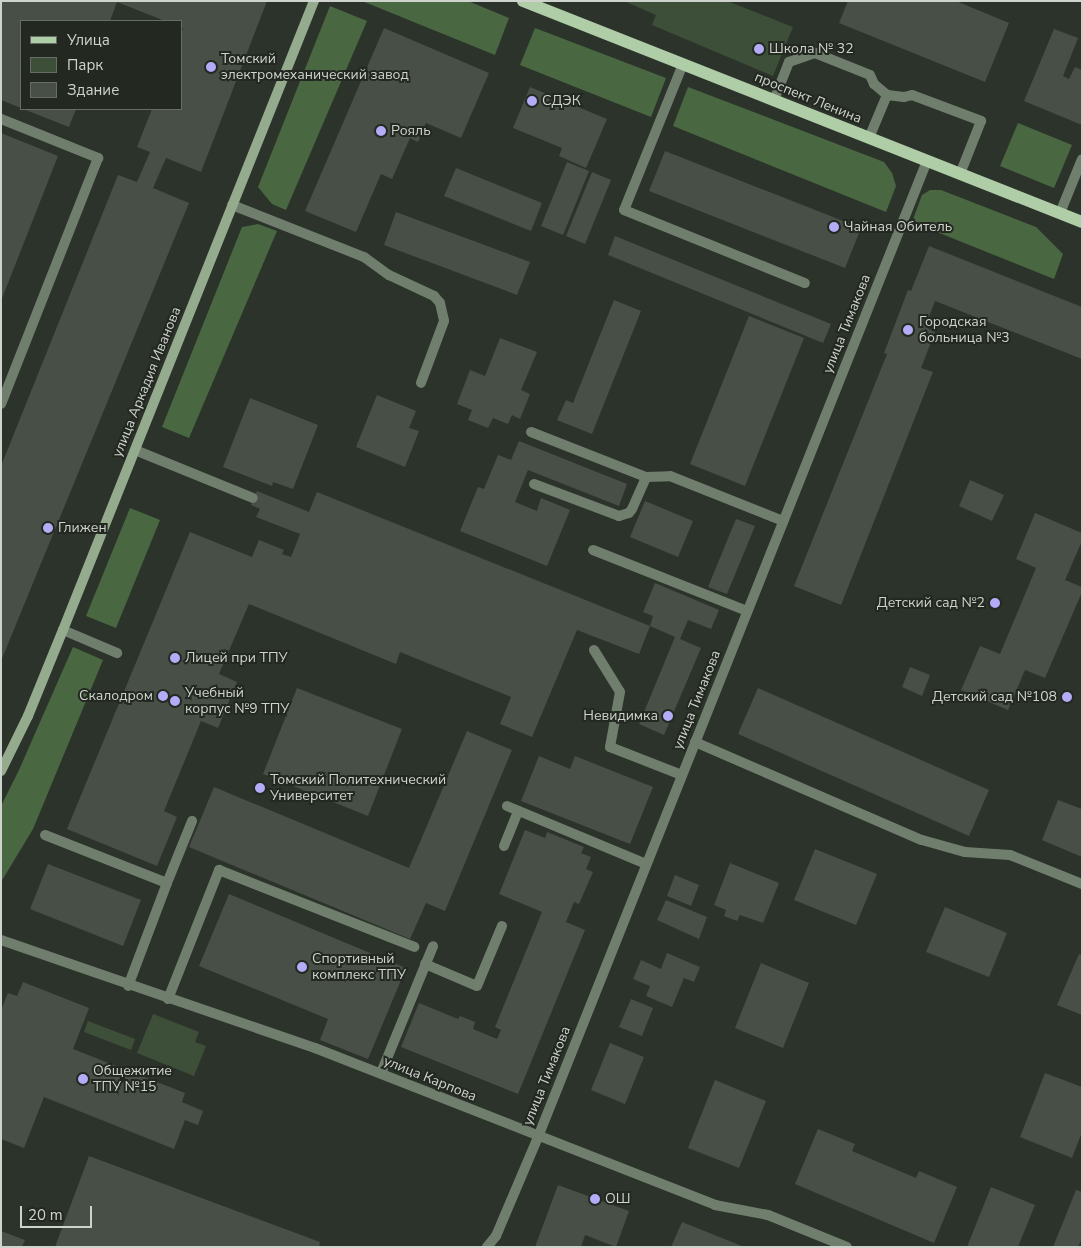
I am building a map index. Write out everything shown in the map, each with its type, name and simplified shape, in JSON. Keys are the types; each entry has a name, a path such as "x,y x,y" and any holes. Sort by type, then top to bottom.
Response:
{"main road":[{"name":"проспект Ленина","path":"523,1 1082,222"}],"street":[{"name":"улица Аркадия Иванова","path":"1,771 4,760 63,630 314,1"},
{"path":"774,100 789,62 815,53 870,75 874,84 887,95 904,97 912,95 981,121 960,174"},
{"path":"683,64 624,210 805,283"},
{"path":"870,138 887,95"},
{"path":"1,119 98,158 1,404"},
{"path":"1060,213 1082,159"},
{"name":"улица Тимакова","path":"487,1247 496,1236 538,1137 927,161"},
{"path":"232,205 364,257 389,275 434,296 440,303 444,321 421,383"},
{"path":"530,432 646,477 670,476 783,521"},
{"path":"135,450 253,498"},
{"path":"534,484 619,516 632,509 646,477"},
{"path":"593,550 747,611"},
{"path":"63,630 117,652"},
{"path":"594,650 620,692 610,747 682,775"},
{"path":"695,742 922,840 965,852 1010,855 1082,884"},
{"path":"507,806 646,864"},
{"path":"504,846 518,811"},
{"path":"128,986 192,821"},
{"path":"44,835 167,884"},
{"path":"168,999 219,870 414,947"},
{"path":"425,964 477,986 502,926"},
{"name":"улица Карпова","path":"1,940 128,986 315,1048 715,1205 768,1215 847,1247"},
{"path":"381,1073 433,946"}],"green space":[{"path":"362,1 468,1 509,18 495,55"},
{"name":"Школа № 32","path":"624,1 727,1 793,27 773,76 652,25 656,15"},
{"path":"330,6 367,21 286,210 272,204 258,187"},
{"path":"535,28 666,78 651,117 520,65"},
{"path":"688,87 884,162 892,173 896,186 886,212 673,126"},
{"path":"1018,123 1072,145 1054,188 1000,166"},
{"path":"930,190 941,190 1036,227 1063,254 1054,279 912,222 922,195"},
{"path":"258,224 277,231 189,438 162,427 242,227"},
{"path":"130,508 160,520 116,628 86,616"},
{"path":"73,647 103,660 33,829 1,882 1,806 19,770"},
{"path":"153,1014 199,1032 195,1042 206,1046 194,1076 137,1053"},
{"path":"88,1021 135,1039 131,1050 84,1032"}],"building":[{"path":"1,1 267,1 201,172 166,158 153,188 189,203 1,661 1,466 118,175 137,182 150,152 137,147 152,110 182,110 182,20 162,20 117,2 110,20 20,20 20,108 1,100"},
{"path":"848,1 956,1 1009,23 985,82 839,23"},
{"name":"Рояль","path":"384,28 489,73 461,138 426,123 418,142 410,138 392,179 381,174 356,232 305,211"},
{"path":"1054,29 1078,38 1063,76 1069,79 1075,67 1082,70 1082,125 1024,101"},
{"path":"530,87 607,119 586,168 559,156 562,148 513,128"},
{"path":"26,110 76,110 69,127"},
{"path":"1,133 58,156 1,301"},
{"path":"665,151 861,228 845,268 649,191"},
{"path":"567,162 589,171 563,235 541,226"},
{"path":"456,168 542,203 531,231 444,196"},
{"path":"592,172 611,180 585,244 566,236"},
{"path":"396,212 530,262 517,295 384,245"},
{"path":"615,236 831,324 823,343 608,255"},
{"path":"929,246 1082,307 1082,359 935,301 925,327 935,332 921,368 933,372 841,605 794,586 887,354 884,353 908,290 911,291"},
{"path":"614,300 641,311 592,434 557,420 566,400 573,403"},
{"path":"749,316 804,338 745,486 690,464"},
{"path":"500,338 537,352 521,390 530,394 520,419 512,415 508,424 493,418 488,428 468,420 472,410 457,404 470,370 485,376"},
{"path":"377,395 416,411 409,428 419,431 405,467 356,447"},
{"path":"250,398 318,425 293,489 273,482 272,486 223,467"},
{"path":"519,441 627,484 619,506 528,470 515,502 537,511 541,498 570,510 547,566 460,531 478,487 484,489 498,455 511,460"},
{"path":"970,480 1004,495 992,521 959,506"},
{"path":"257,491 309,512 317,492 650,626 639,654 577,630 532,737 500,724 511,697 400,652 396,664 249,604 219,674 237,682 218,728 201,721 164,811 177,817 157,866 67,829 190,532 252,557 259,540 284,550 282,554 291,557 300,534 256,517 260,509 251,505"},
{"path":"645,501 693,521 678,557 630,537"},
{"path":"1035,513 1082,533 1082,541 1065,580 1082,587 1082,592 1045,678 1025,670 1008,710 961,690 980,646 1000,654 1036,568 1016,559"},
{"path":"736,519 755,526 727,594 708,587"},
{"path":"655,583 719,610 711,629 688,620 680,639 701,648 664,735 639,724 675,637 650,626 653,616 643,612"},
{"path":"910,667 930,675 922,696 902,687"},
{"path":"297,688 402,729 368,816 263,774"},
{"path":"758,688 989,790 969,836 738,734"},
{"path":"467,731 512,750 445,911 426,903 410,939 189,847 214,787 409,868"},
{"path":"539,756 570,769 575,756 653,787 630,844 521,801"},
{"path":"1058,800 1082,809 1082,857 1042,840"},
{"path":"525,830 545,838 547,832 584,847 581,853 591,857 586,869 593,872 579,904 574,902 566,922 585,930 518,1094 401,1047 419,1003 458,1019 460,1016 475,1022 473,1029 497,1039 501,1030 495,1027 542,912 499,894"},
{"path":"815,849 877,874 856,925 794,900"},
{"path":"730,863 779,883 763,923 740,915 737,921 724,916 726,910 714,905"},
{"path":"48,864 141,900 123,946 30,909"},
{"path":"675,875 699,885 691,906 667,896"},
{"name":"Спортивный комплекс ТПУ","path":"229,894 406,968 368,1059 320,1040 328,1019 199,966"},
{"path":"666,900 707,917 699,939 657,920"},
{"path":"945,907 1007,933 989,977 926,952"},
{"path":"667,953 700,967 694,982 684,978 672,1007 646,996 650,986 633,979 641,960 661,969"},
{"path":"1079,954 1082,955 1082,1015 1057,1005"},
{"path":"761,963 809,983 783,1048 735,1028"},
{"name":"Общежитие ТПУ №15","path":"23,982 89,1008 73,1049 185,1093 182,1102 203,1111 198,1125 185,1120 174,1149 44,1097 24,1148 1,1139 1,1010 8,993 17,996"},
{"path":"631,999 653,1008 642,1036 619,1027"},
{"path":"610,1043 644,1057 625,1104 591,1090"},
{"path":"1045,1073 1082,1087 1082,1132 1072,1158 1020,1137"},
{"path":"715,1080 766,1101 739,1168 688,1148"},
{"path":"818,1129 855,1144 852,1151 916,1178 919,1171 957,1187 934,1243 795,1184"},
{"path":"89,1156 320,1242 319,1247 55,1247"},
{"path":"558,1185 629,1211 616,1247 585,1235 581,1247 535,1247"},
{"path":"991,1187 1035,1205 1018,1247 967,1247"},
{"path":"1076,1190 1082,1192 1082,1238 1078,1247 1053,1247"},
{"path":"682,1222 727,1240 744,1247 671,1247"},
{"path":"1,1231 25,1240 22,1247 1,1247"}],"place":[{"name":"Школа № 32","path":"759,49"},
{"name":"Томский электромеханический завод","path":"211,67"},
{"name":"СДЭК","path":"532,101"},
{"name":"Рояль","path":"381,131"},
{"name":"Чайная Обитель","path":"834,227"},
{"name":"Городская больница №3","path":"908,330"},
{"name":"Глижен","path":"48,528"},
{"name":"Детский сад №2","path":"995,603"},
{"name":"Лицей при ТПУ","path":"175,658"},
{"name":"Скалодром","path":"163,696"},
{"name":"Детский сад №108","path":"1067,697"},
{"name":"Учебный корпус №9 ТПУ","path":"175,701"},
{"name":"Невидимка","path":"668,716"},
{"name":"Томский Политехнический Университет","path":"260,788"},
{"name":"Спортивный комплекс ТПУ","path":"302,967"},
{"name":"Общежитие ТПУ №15","path":"83,1079"},
{"name":"ОШ","path":"595,1199"}]}
